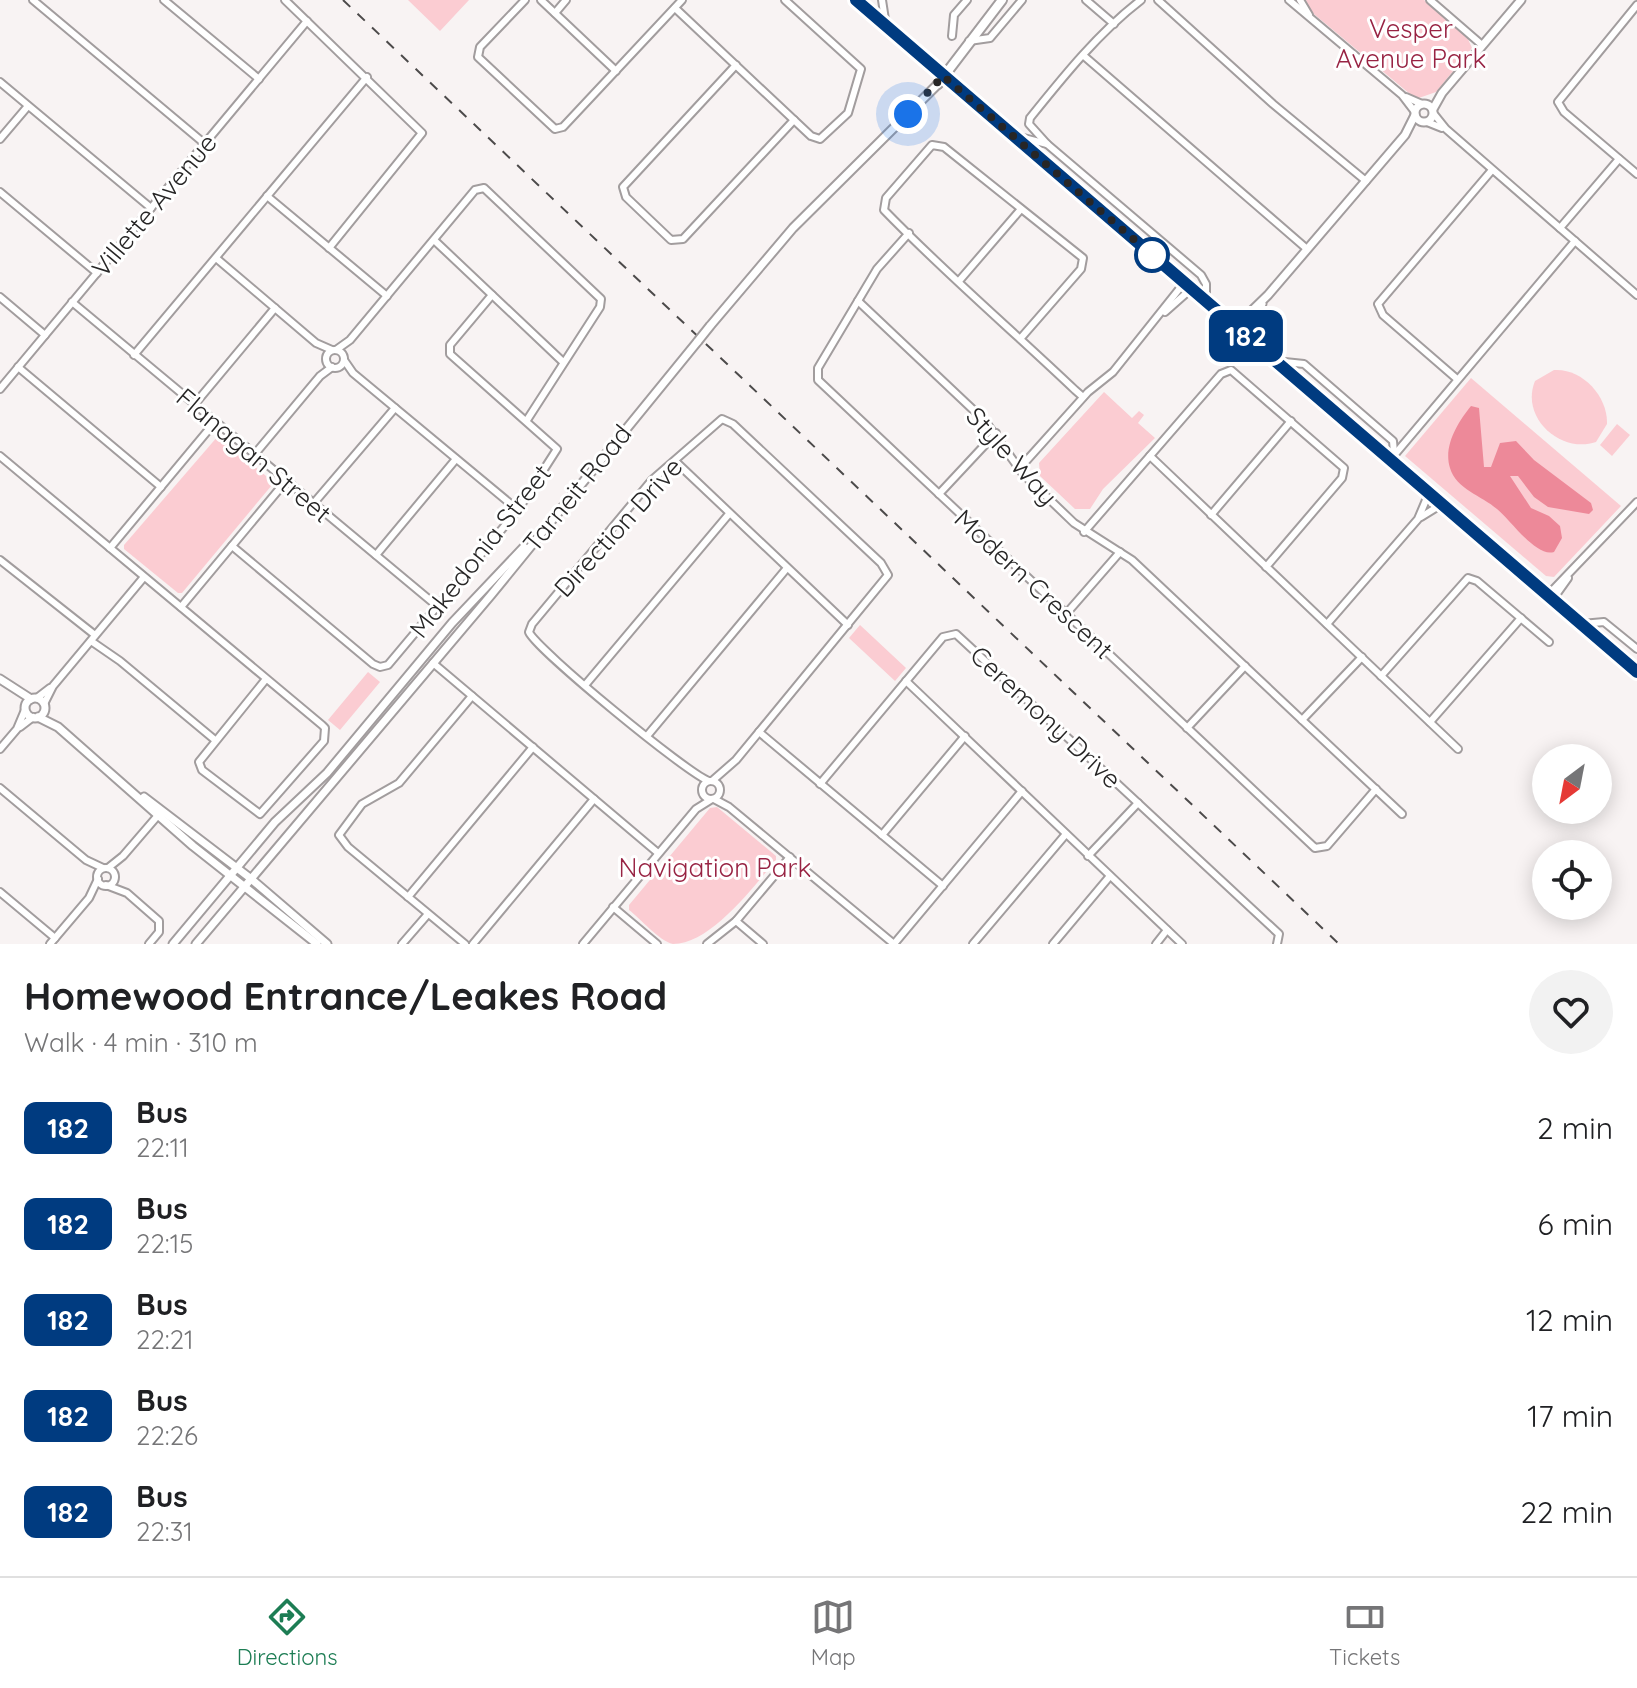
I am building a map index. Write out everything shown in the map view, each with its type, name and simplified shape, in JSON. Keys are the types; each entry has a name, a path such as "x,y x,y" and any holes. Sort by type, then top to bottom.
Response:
{"main road":[{"path":"856,0 941,80 1012,135 1637,672"},
{"name":"Tarneit Road","path":"941,80 1002,0"}],"street":[{"path":"33,0 205,144"},
{"path":"164,0 259,79"},
{"path":"285,0 420,128 422,136 329,248"},
{"path":"525,0 480,47 478,57 552,128 563,127 682,0"},
{"path":"541,0 616,71"},
{"path":"555,13 566,0"},
{"path":"675,8 794,120 820,139 848,113 861,69 785,0"},
{"path":"882,0 886,26"},
{"path":"952,36 954,15 967,0"},
{"name":"Tarneit Road","path":"968,41 987,40 1022,0"},
{"path":"1086,0 1114,24"},
{"path":"1141,0 1084,56 1032,115 1029,124 1047,144 1201,275 1206,284 1206,301"},
{"path":"1158,0 1273,104 1366,181"},
{"path":"1289,0 1299,1 1312,18 1402,95 1415,114 1426,122 1446,129"},
{"path":"1430,0 1482,45"},
{"path":"1405,135 1426,122 1442,93 1521,0"},
{"path":"1637,5 1558,99 1561,109 1637,174"},
{"name":"Villette Avenue","path":"0,389 307,21"},
{"path":"1084,56 1307,249"},
{"path":"736,65 625,183 626,197 671,240 680,241 794,120"},
{"path":"134,355 367,77"},
{"name":"Tarneit Road","path":"196,944 793,228 941,80"},
{"path":"0,82 151,208"},
{"path":"1239,330 1405,135 1423,103 1442,93"},
{"path":"1402,95 1423,103 1434,112 1446,129 1637,295"},
{"path":"0,139 28,106"},
{"path":"1012,135 1047,144"},
{"path":"1020,339 1084,262 1078,253 937,144 919,158 886,198 883,208 1020,339 1083,397"},
{"path":"1560,228 1619,159"},
{"path":"1457,379 1383,315 1378,304 1492,170"},
{"path":"254,455 331,363 334,350 350,340 481,188 601,299 598,310 562,361 527,420"},
{"path":"0,192 97,273"},
{"path":"267,196 387,296"},
{"path":"959,281 1021,209"},
{"name":"Modern Crescent","path":"909,233 877,269 816,376 1317,849 1327,846 1376,789"},
{"path":"434,240 562,361"},
{"path":"1396,453 1575,241"},
{"path":"216,258 316,343 331,363 353,373 518,510"},
{"path":"1019,469 1083,397 1113,372 1188,286"},
{"name":"Makedonia Street","path":"232,546 380,667 388,665 518,510 557,449 450,354 450,345 492,295"},
{"path":"0,297 45,335"},
{"name":"Style Way","path":"858,301 996,433 1019,469 1084,532 1120,552 1402,814"},
{"name":"Flanagan Street","path":"72,302 437,606"},
{"path":"194,405 275,308"},
{"path":"344,358 350,340"},
{"path":"316,343 344,358 353,373"},
{"path":"331,363 344,358"},
{"path":"1275,361 1304,364 1390,438 1396,453 1395,464"},
{"path":"18,367 161,487"},
{"path":"1084,532 1227,370 1234,372 1342,464 1344,475 1266,567"},
{"path":"313,504 395,408"},
{"name":"Direction Drive","path":"586,684 529,632 532,624 652,480 719,420 728,420 888,572 885,582 848,625"},
{"path":"1211,515 1291,421"},
{"path":"110,548 215,422"},
{"path":"939,494 996,433"},
{"path":"1390,438 1408,436"},
{"path":"0,456 181,607 266,679 327,732 324,741 260,814 199,767 200,758 266,679"},
{"path":"1150,456 1458,749"},
{"path":"376,555 456,459"},
{"path":"583,944 696,809 713,799 727,771 848,625 675,461"},
{"path":"181,607 286,481"},
{"path":"1418,519 1429,493"},
{"path":"1550,597 1637,502"},
{"path":"1327,624 1418,519 1442,504"},
{"path":"729,514 586,684 693,774 711,781 720,789 729,807"},
{"path":"369,723 433,646 543,529"},
{"path":"1066,614 1120,552"},
{"path":"0,560 215,740"},
{"path":"647,736 787,568"},
{"path":"0,749 17,729 40,712 53,686 144,577"},
{"path":"1381,676 1465,579 1477,581 1549,642"},
{"path":"1430,722 1521,618"},
{"path":"1582,624 1604,622 1637,649"},
{"name":"Ceremony Drive","path":"820,784 943,637 956,634 1279,934 1277,944"},
{"path":"433,646 430,658 433,663 658,853"},
{"path":"1302,720 1362,657"},
{"path":"173,944 423,663 433,663"},
{"path":"1187,728 1245,666"},
{"path":"0,679 233,873 327,944"},
{"path":"906,681 1182,944"},
{"path":"17,729 29,703 53,686"},
{"path":"465,944 344,843 340,832 365,802 399,783 472,696"},
{"path":"29,703 40,712"},
{"path":"759,732 943,886"},
{"path":"882,835 965,736"},
{"path":"408,897 533,747"},
{"path":"696,809 702,790 727,771"},
{"path":"693,774 702,790 729,807 894,944 1022,791"},
{"path":"0,788 86,860 106,885 127,893"},
{"path":"473,944 594,799"},
{"path":"1088,856 1138,803"},
{"path":"89,898 106,868 123,856 161,812"},
{"path":"973,944 1066,834"},
{"path":"0,892 53,941 89,898 115,877 123,856"},
{"path":"707,944 736,921 790,857"},
{"path":"86,860 106,868 127,893 159,921 159,932 149,944"},
{"path":"1053,944 1110,876"},
{"path":"248,882 317,944"},
{"path":"613,907 657,944"},
{"path":"402,944 428,914"},
{"path":"736,921 763,944"},
{"path":"1156,944 1167,930"}],"green space":[{"path":"408,0 469,0 440,31"},
{"name":"Vesper Avenue Park","path":"1306,0 1424,0 1467,37 1472,48 1436,92 1416,99 1309,10"},
{"path":"1554,370 1574,374 1598,394 1607,424 1596,442 1569,443 1546,430 1538,419 1533,407 1535,381"},
{"path":"1471,378 1621,506 1554,577 1546,576 1405,456"},
{"path":"1104,392 1132,418 1139,411 1144,415 1138,423 1155,438 1103,489 1090,509 1075,509 1040,476 1039,463"},
{"path":"1617,424 1630,435 1612,456 1600,445"},
{"path":"218,436 272,481 272,485 182,593 178,593 124,549 124,545"},
{"path":"860,625 906,668 895,681 849,638"},
{"path":"368,672 380,682 340,730 328,720"},
{"name":"Navigation Park","path":"717,807 776,856 776,860 744,898 716,924 702,935 673,944 650,929 629,910 629,905 710,808"}],"shaded area":[{"path":"1471,406 1479,408 1484,467 1491,467 1500,443 1516,441 1534,460 1591,503 1593,510 1589,514 1548,507 1534,497 1518,476 1510,476 1531,508 1549,516 1560,526 1562,538 1554,552 1531,544 1497,509 1464,487 1453,475 1448,460 1450,443"}],"railway":[{"path":"343,0 1339,944"}],"bus line":[{"name":"182","path":"856,0 1637,672"}],"route":[{"path":"908,114 929,95 943,76 1152,255"}]}
